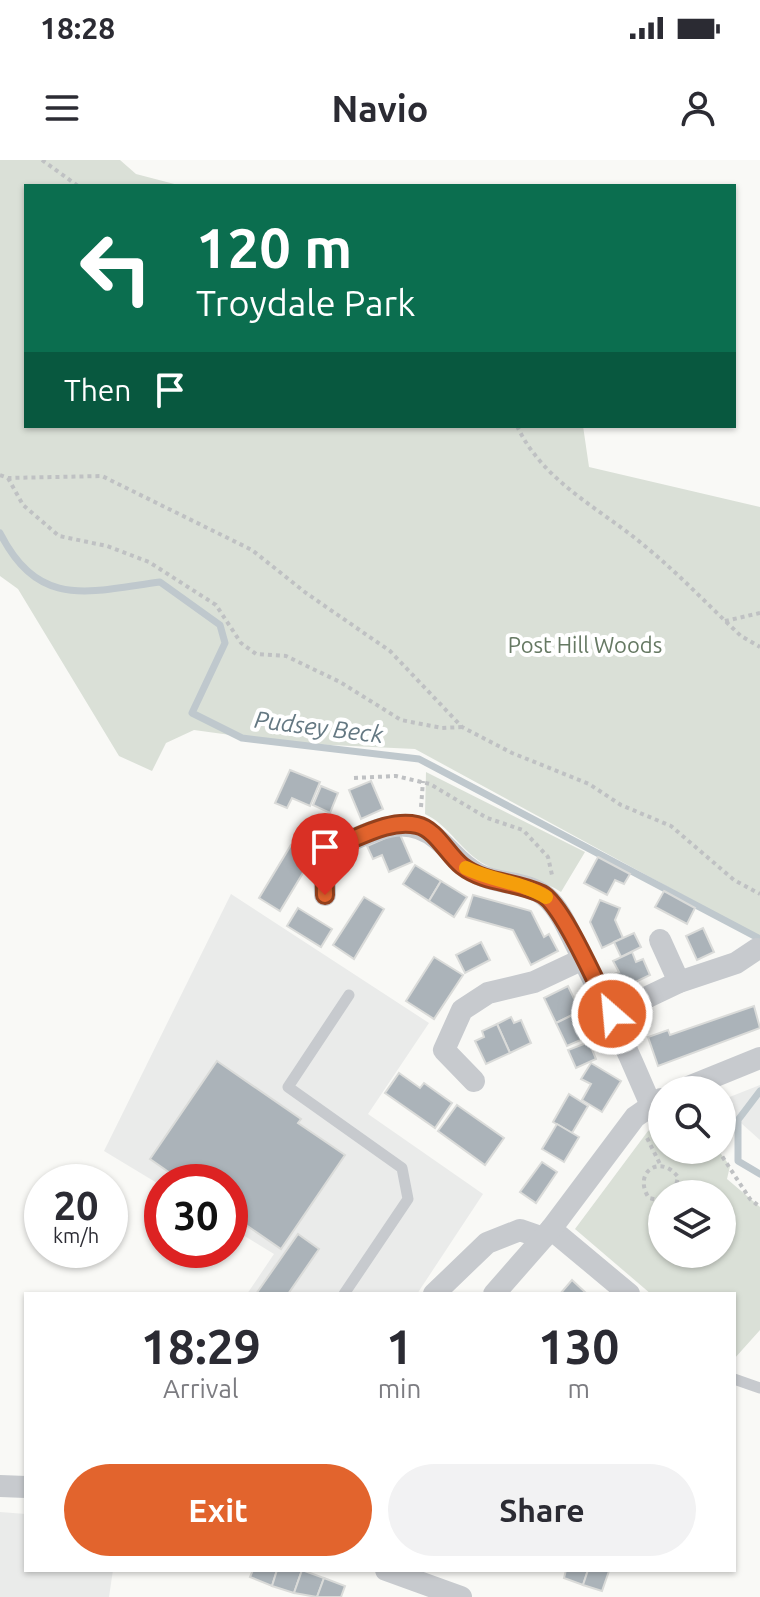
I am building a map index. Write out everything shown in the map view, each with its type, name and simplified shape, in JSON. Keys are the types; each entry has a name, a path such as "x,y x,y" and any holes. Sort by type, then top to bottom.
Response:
{"street":[{"path":"325,895 316,842 390,825 420,825 445,845 461,865 488,879 523,886 545,895 558,911 612,1014 648,1104"},
{"path":"660,940 679,982"},
{"path":"612,1014 679,982 736,963 757,949"},
{"path":"474,1081 444,1050 462,1010 488,993 534,982 583,959"},
{"path":"716,1076 760,1058"},
{"path":"496,1292 648,1107"},
{"path":"436,1292 487,1243 520,1230 547,1233 626,1292"},
{"path":"0,1486 24,1487"},
{"path":"392,1572 461,1597"}],"lane":[{"path":"345,1292 408,1199 402,1168 288,1087 349,995"},
{"path":"736,1380 760,1388"}],"path":[{"path":"42,160 75,184"},
{"path":"518,428 528,449 564,487 646,547 741,636 760,647"},
{"path":"0,475 8,478 102,476 252,550 306,593 390,651 462,727 512,753 589,784 621,805 671,826 734,880 760,894"},
{"path":"8,478 23,505 59,536 107,546 149,562 216,605 241,643 256,654 286,656 340,682 401,720 442,728 462,727"},
{"path":"725,621 760,613"},
{"path":"354,778 396,776 423,781 487,818 523,830 536,840 548,857 553,882 545,895"},
{"path":"420,825 423,781"},
{"path":"648,1196 643,1189 643,1177 650,1168 660,1164 671,1168 677,1180"},
{"path":"727,1164 750,1199 760,1207"}],"shaded area":[{"path":"231,894 429,1023 368,1114 483,1194 418,1292 248,1292 274,1254 248,1238 248,1164 144,1164 144,1175 104,1151"},
{"path":"760,1085 760,1140 736,1119 736,1094"},
{"path":"0,1512 24,1514 24,1572 113,1572 109,1597 0,1597"}],"green space":[{"name":"Post Hill Woods","path":"0,160 120,160 136,174 174,184 24,184 24,428 583,428 589,467 760,507 760,937 415,749 288,743 194,730 166,743 152,771 119,756 18,589 0,576"},
{"path":"426,772 585,852 561,892 543,883 495,870 477,860 442,825 425,814"},
{"path":"648,1131 648,1164 730,1166 728,1180 648,1180 648,1268 736,1268 736,1187 760,1207 760,1330 736,1357 736,1292 649,1292 575,1229"}],"building":[{"path":"290,770 320,782 310,806 292,798 287,808 275,803"},
{"path":"371,781 383,809 361,819 349,790"},
{"path":"321,786 338,793 330,813 313,805"},
{"path":"399,832 412,862 389,872 382,855 373,859 367,846"},
{"path":"291,845 312,858 280,911 259,898"},
{"path":"598,857 630,874 624,884 615,880 607,895 584,883"},
{"path":"415,865 441,881 429,901 403,884"},
{"path":"441,881 467,897 454,917 429,901"},
{"path":"664,891 695,908 687,924 655,907"},
{"path":"473,895 531,911 544,937 549,934 558,951 531,965 513,930 466,917"},
{"path":"364,897 384,909 354,959 333,945"},
{"path":"600,900 620,908 615,920 623,938 602,948 590,922"},
{"path":"298,908 332,929 321,947 287,926"},
{"path":"703,928 714,952 697,960 686,936"},
{"path":"634,933 641,947 621,957 614,942"},
{"path":"481,942 490,960 465,973 456,955"},
{"path":"632,952 636,962 643,959 650,975 621,989 614,974 619,972 613,961"},
{"path":"434,957 463,975 434,1019 406,1001"},
{"path":"568,986 580,1011 556,1023 544,998"},
{"path":"754,1006 760,1028 658,1066 648,1037 668,1030 670,1035"},
{"path":"583,1010 592,1035 567,1046 556,1023"},
{"path":"511,1017 514,1023 521,1020 531,1043 510,1053 497,1024"},
{"path":"497,1024 510,1053 486,1064 475,1041 484,1037 482,1031"},
{"path":"589,1042 596,1059 576,1068 568,1050"},
{"path":"217,1061 301,1119 298,1123 345,1155 281,1249 248,1226 248,1164 157,1164 150,1159"},
{"path":"591,1063 621,1081 602,1112 582,1100 591,1084 581,1079"},
{"path":"399,1073 420,1088 424,1083 452,1103 435,1128 385,1093"},
{"path":"569,1094 588,1106 572,1133 553,1122"},
{"path":"457,1105 504,1138 485,1165 438,1131"},
{"path":"557,1124 579,1137 564,1162 542,1149"},
{"path":"542,1162 557,1172 536,1203 520,1192"},
{"path":"298,1234 319,1249 289,1292 257,1292"},
{"path":"572,1280 585,1292 562,1292"},
{"path":"252,1572 276,1572 272,1586 250,1577"},
{"path":"276,1572 301,1572 294,1593 272,1586"},
{"path":"301,1572 324,1578 317,1597 294,1593"},
{"path":"566,1572 587,1572 583,1585 564,1578"},
{"path":"587,1572 609,1572 602,1591 583,1585"},
{"path":"324,1578 345,1586 341,1597 317,1597"}],"waterway":[{"name":"Pudsey Beck","path":"0,533 15,557 31,574 49,585 88,591 160,582 220,625 225,643 192,713 242,738 419,759 760,939"},
{"name":"Pudsey Beck","path":"760,1091 738,1120 738,1161 760,1174"}],"slow traffic":[{"path":"466,868 488,879 523,886 546,897"}],"route":[{"path":"325,895 324,850 390,825 420,825 445,845 461,865 488,879 523,886 545,895 558,911 612,1014"}]}
